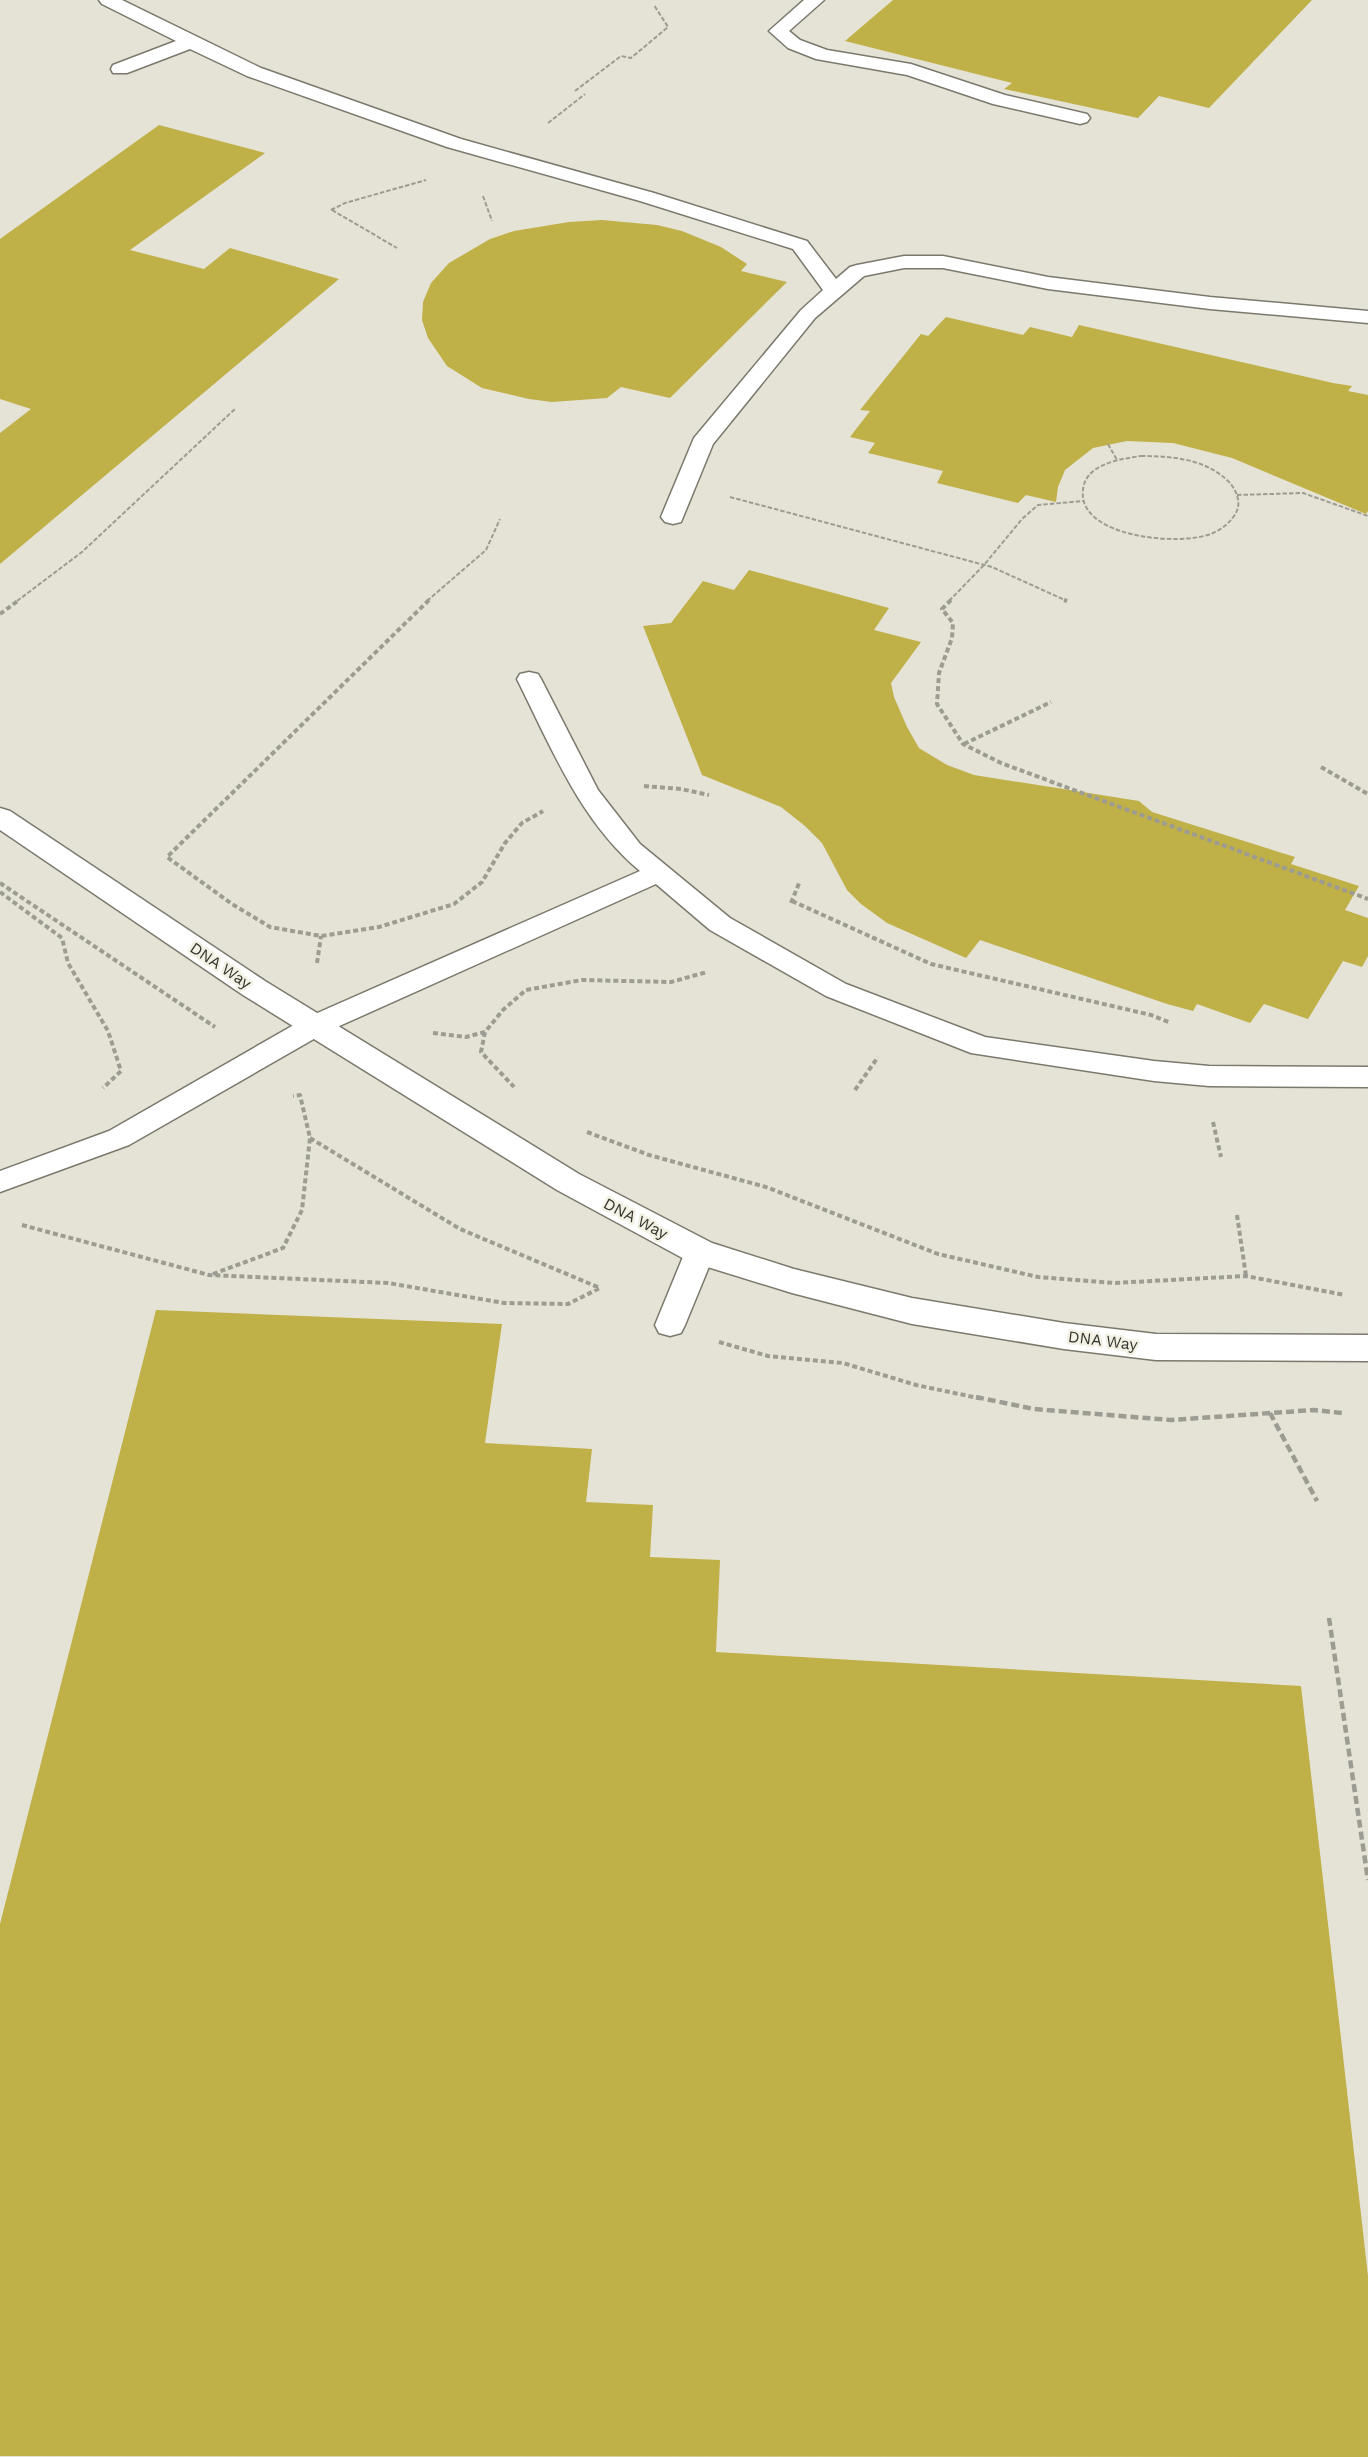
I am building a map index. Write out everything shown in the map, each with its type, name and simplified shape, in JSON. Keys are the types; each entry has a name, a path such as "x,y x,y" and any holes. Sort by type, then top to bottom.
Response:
{"main road":[{"name":"DNA Way","path":"0,817 254,988 568,1182 700,1252 792,1281 912,1311 1064,1336 1156,1347 1368,1347"}],"lane":[{"path":"108,0 254,72 454,143 648,197 800,245 834,291"},
{"path":"815,0 778,31 794,44 823,55 911,70 1000,100 1080,118"},
{"path":"120,69 191,42"},
{"path":"673,517 702,443 808,314 857,271 904,262 943,262 1059,284 1210,303 1368,316"},
{"path":"529,679 586,792 631,850 720,924 836,990 907,1020 981,1046 1154,1071 1209,1076 1368,1077"},
{"path":"0,1182 119,1138 316,1025 658,873"},
{"path":"670,1325 700,1252"}],"path":[{"path":"547,124 585,94 575,91 621,56 631,58 668,27 654,5"},
{"path":"397,248 331,210 345,203 436,177"},
{"path":"0,614 82,552 236,408"},
{"path":"1108,444 1117,460"},
{"path":"1141,456 1168,456 1193,461 1228,480 1239,502 1237,513 1226,526 1207,535 1183,540 1157,540 1108,527 1091,514 1083,501 1082,488 1088,477 1100,467 1117,460 1141,456"},
{"path":"1237,495 1303,493 1368,516"},
{"path":"728,496 984,565 1067,601"},
{"path":"1083,501 1038,505 942,609 953,623 952,638 939,673 937,704 963,744 1001,763 1368,899"},
{"path":"500,519 486,550 443,586 167,858 232,904 270,927 321,936 379,927 454,904 482,882 505,843 522,823 550,807"},
{"path":"963,744 1051,702"},
{"path":"1321,767 1368,794"},
{"path":"637,786 681,789 709,795"},
{"path":"789,909 800,881"},
{"path":"0,883 196,1013 215,1027 210,1030"},
{"path":"0,892 62,938 68,963 108,1031 121,1071 99,1092"},
{"path":"792,901 931,964 1151,1015 1172,1023"},
{"path":"317,963 321,936"},
{"path":"517,1089 481,1052 485,1032 503,1010 526,990 582,980 671,982 716,969"},
{"path":"432,1033 466,1037 485,1032"},
{"path":"855,1090 880,1054"},
{"path":"209,1275 283,1248 302,1210 310,1138 300,1095"},
{"path":"1213,1119 1221,1157"},
{"path":"580,1128 648,1155 766,1187 938,1254 1027,1274 1114,1283 1246,1276 1351,1296"},
{"path":"15,1223 209,1275 388,1282 504,1303 568,1304 600,1288 460,1229 310,1138"},
{"path":"1237,1215 1246,1276"},
{"path":"710,1340 768,1356 843,1363 916,1385 1034,1409 1171,1420 1314,1410 1342,1413"},
{"path":"1270,1413 1317,1501"},
{"path":"1329,1618 1368,1880"}],"building":[{"path":"893,0 1312,0 1209,108 1159,96 1138,118 1004,89 1012,83 845,41"},
{"path":"159,125 265,153 130,250 204,269 230,248 339,279 0,564 0,433 31,409 0,399 0,239"},
{"path":"602,220 657,225 682,231 721,247 747,264 741,271 787,282 670,398 621,387 607,398 552,402 529,399 482,388 447,366 428,338 422,320 423,302 431,283 449,263 490,239 514,231 569,222"},
{"path":"946,317 1023,335 1030,327 1072,337 1079,325 1352,386 1348,391 1368,395 1368,511 1366,514 1232,458 1173,443 1127,441 1093,448 1065,470 1058,487 1056,502 1026,495 1018,503 937,483 943,471 868,453 875,443 850,437 870,411 860,410 921,334 928,336"},
{"path":"749,570 889,608 874,630 921,642 891,683 894,697 919,748 947,765 974,775 1139,801 1152,812 1295,857 1291,864 1359,886 1345,910 1368,918 1368,956 1362,967 1343,961 1308,1019 1264,1004 1250,1023 1197,1004 1193,1011 1167,1004 980,940 966,958 887,923 861,904 847,890 822,843 805,826 781,807 702,775 643,626 671,623 703,581 734,590"},
{"path":"156,1310 502,1324 485,1443 592,1449 586,1502 653,1505 650,1557 720,1560 716,1652 1301,1686 1368,2276 1368,2457 0,2456 0,1924"}]}
